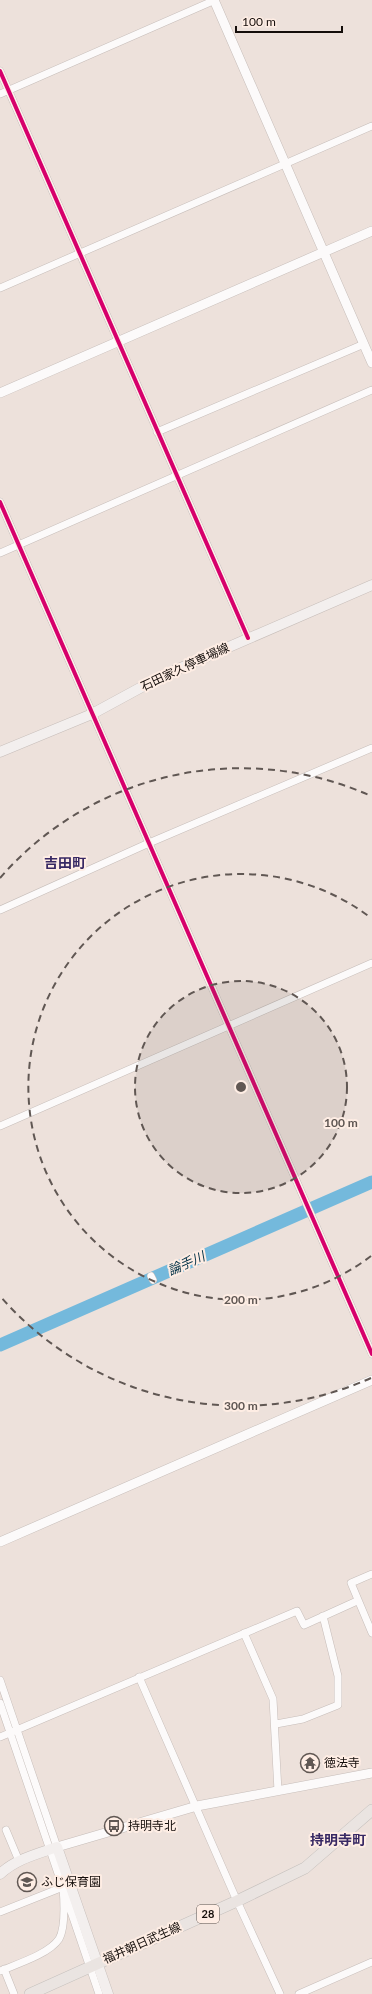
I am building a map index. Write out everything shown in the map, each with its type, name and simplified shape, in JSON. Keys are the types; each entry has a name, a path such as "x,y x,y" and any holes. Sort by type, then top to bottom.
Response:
{"main road":[{"name":"石田家久停車場線","path":"0,752 92,714 162,676 372,585"},
{"name":"福井朝日武生線","path":"30,1994 237,1901 305,1868 372,1810"},
{"path":"0,1874 9,1866 19,1861 53,1849 94,1964 108,1994"}],"street":[{"path":"0,94 214,0 372,363"},
{"path":"0,71 248,638"},
{"path":"0,288 372,126"},
{"path":"0,393 372,231"},
{"path":"158,432 364,344"},
{"path":"0,553 372,390"},
{"path":"0,502 372,1354"},
{"path":"0,910 149,843 372,748"},
{"path":"0,1126 372,963"},
{"path":"0,1542 372,1380"},
{"path":"372,1574 351,1583 357,1601 372,1633"},
{"path":"0,1737 296,1611 304,1625 357,1601"},
{"path":"276,1724 304,1719 338,1706 338,1676 323,1616"},
{"path":"244,1633 273,1699 276,1724 278,1791"},
{"path":"139,1677 237,1901 280,1994"},
{"path":"0,1680 13,1731 53,1849 63,1887 94,1964 99,1994"},
{"path":"0,1703 13,1731"},
{"path":"53,1849 196,1806 372,1774"},
{"path":"6,1830 19,1861"},
{"path":"0,1912 63,1887"},
{"path":"14,1994 2,1970 44,1952 60,1938 64,1910 63,1887"},
{"path":"299,1994 372,1962"}],"waterway":[{"name":"論手川","path":"0,1345 372,1182"}],"cycle path":[{"path":"0,71 248,638"},
{"path":"0,502 372,1354"}],"place":[{"name":"徳法寺","path":"310,1763"},
{"name":"持明寺北","path":"114,1826"},
{"name":"ふじ保育園","path":"27,1882"}],"district":[{"name":"吉田町","path":"65,863"},
{"name":"持明寺町","path":"338,1840"}]}
